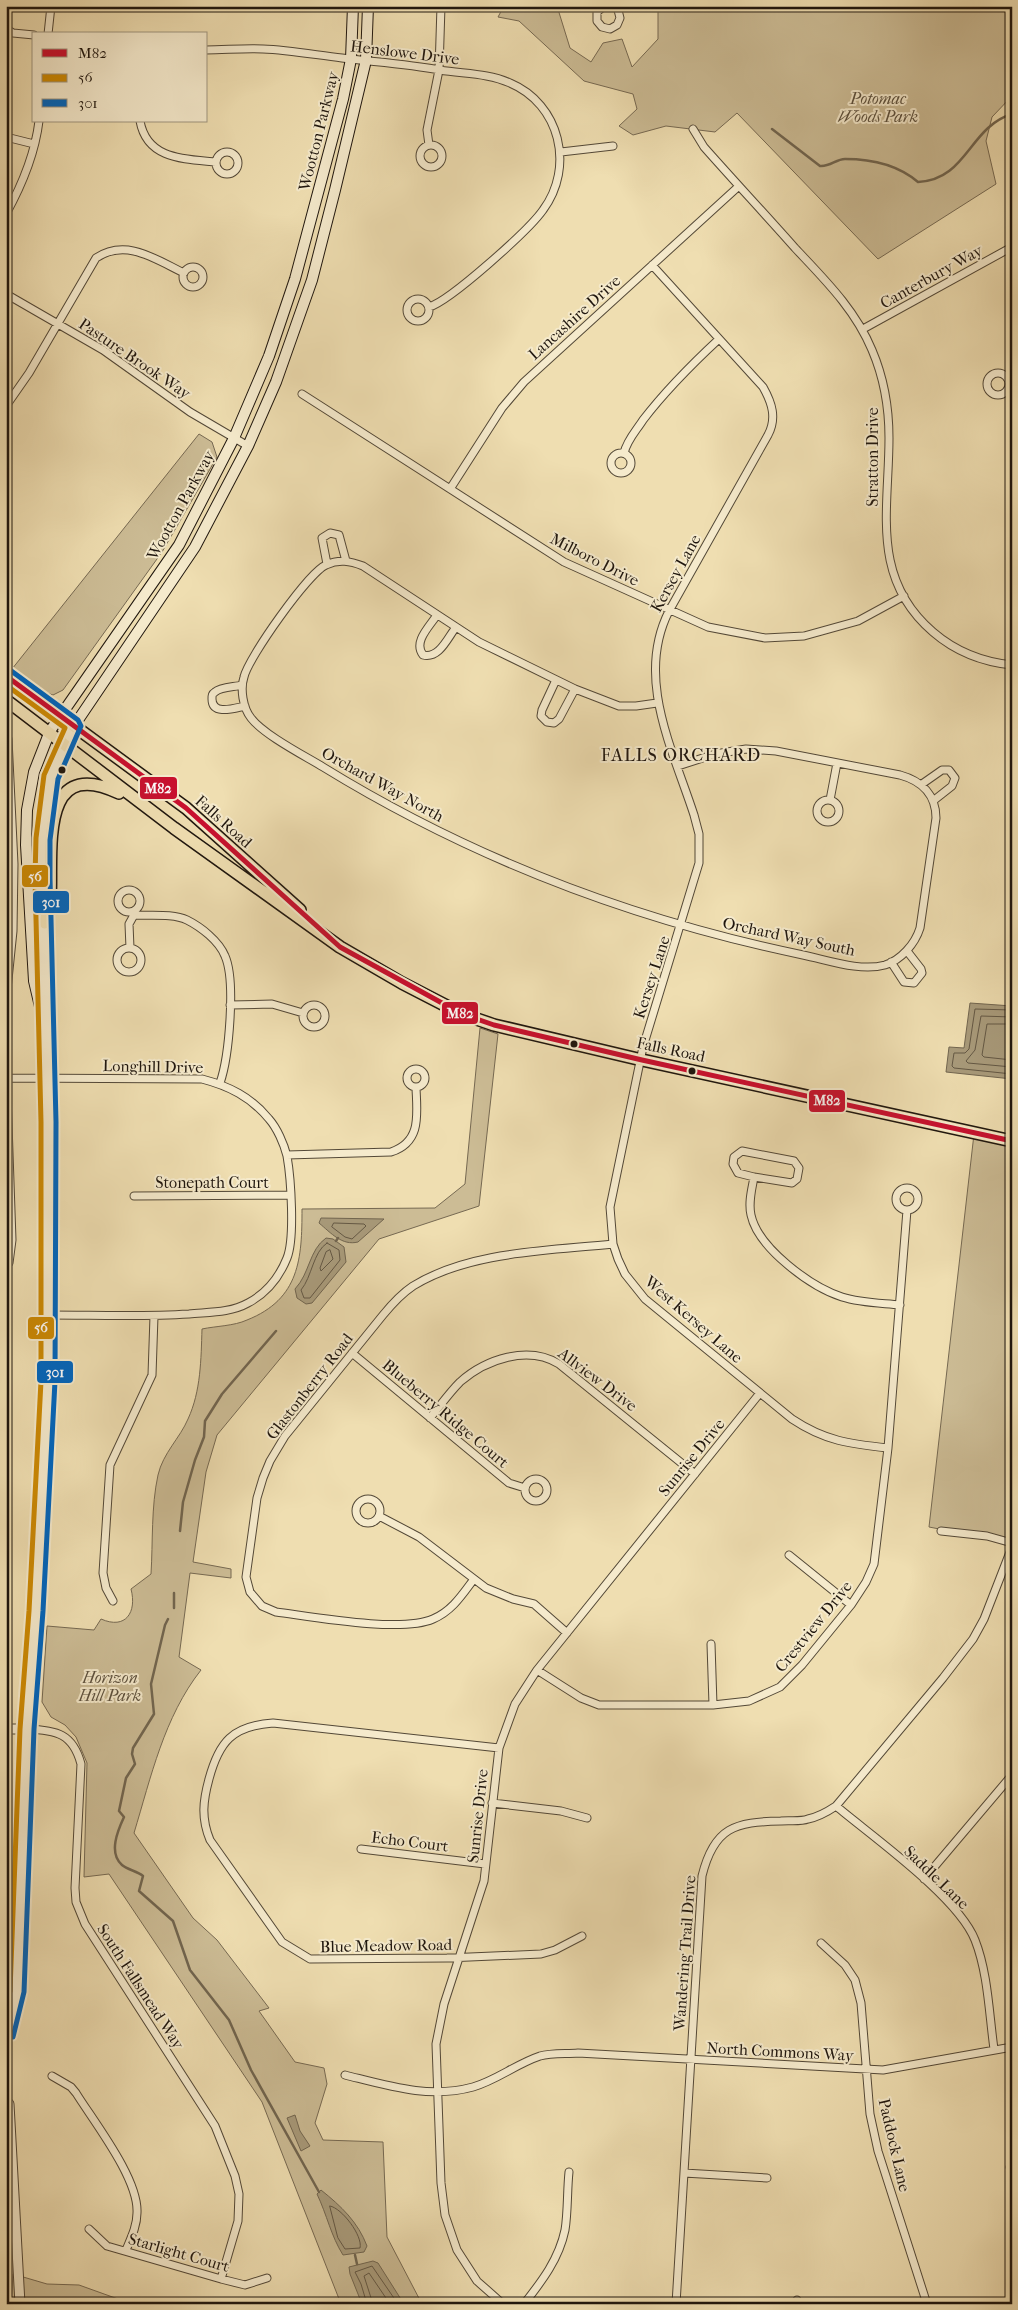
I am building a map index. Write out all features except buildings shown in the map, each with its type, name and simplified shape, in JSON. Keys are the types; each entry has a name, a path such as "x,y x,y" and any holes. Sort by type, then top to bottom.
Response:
{"main road":[{"name":"Wootton Parkway","path":"45,1029 34,981 26,845 27,810 34,772 50,731 178,545 234,438 269,356 295,279 343,99 351,59 353,6"},
{"name":"Wootton Parkway","path":"6,2035 17,1992 27,1729 39,1554 49,1315 45,923 42,878 50,778 74,726 194,547 248,446 276,382 312,280 366,60 368,6"},
{"name":"Falls Road","path":"6,676 186,808 340,947"},
{"name":"Falls Road","path":"6,700 50,731 64,746 146,807 340,947 410,988 462,1014 494,1025 642,1060 1012,1141"},
{"path":"45,923 50,902 54,810 63,797 77,788 96,785 106,787 146,807"}],"street":[{"path":"48,32 51,6"},
{"path":"429,145 428,130 439,70 442,6"},
{"path":"603,6 597,12 597,20 602,27 610,29 617,25 620,18 618,10 612,6"},
{"path":"6,29 13,33 32,35"},
{"name":"Henslowe Drive","path":"208,50 263,49 366,60 492,77 522,88 544,109 558,137 561,152 558,182 540,214 452,294 428,307"},
{"path":"6,214 20,190 39,122"},
{"path":"140,122 150,144 164,154 216,162"},
{"name":"Stratton Drive","path":"693,129 704,147 836,293 863,329 878,364 886,399 889,439 886,538 892,570 904,596 922,622 947,642 974,656 1012,665"},
{"path":"6,137 34,144"},
{"path":"561,152 612,146"},
{"name":"Lancashire Drive","path":"450,489 514,393 739,186"},
{"name":"Canterbury Way","path":"863,329 1012,247"},
{"path":"6,406 29,373 88,268 104,252 119,248 134,250 184,273"},
{"name":"Kersey Lane","path":"642,1060 643,1047 696,878 700,847 694,815 657,703 655,661 662,626 768,435 773,420 771,402 763,387 652,265"},
{"name":"Pasture Brook Way","path":"6,294 103,350 206,422 248,446"},
{"path":"624,453 627,443 662,395 681,374 720,339"},
{"name":"Milboro Drive","path":"302,394 564,562 708,627 765,638 804,636 844,626 871,615 904,596"},
{"path":"346,561 341,539 338,535 330,533 322,538 327,564 346,561 363,566 499,653 575,689 619,706 657,703"},
{"name":"Orchard Way North","path":"327,564 307,581 251,659 242,685 245,706 251,719 265,730 341,778 398,810 473,847 550,881 682,926"},
{"path":"437,615 419,642 419,649 423,655 430,657 436,654 456,627"},
{"path":"556,680 542,710 541,716 546,722 554,723 559,719 575,689"},
{"path":"242,685 216,690 212,695 211,702 222,710 245,706"},
{"path":"6,1000 13,931 14,864 7,739"},
{"path":"678,766 715,754 746,749 776,751 900,775 922,784 942,770 949,770 955,778 952,786 933,801"},
{"path":"830,800 837,763"},
{"name":"Orchard Way South","path":"682,926 749,944 847,964 873,966 891,962 913,944 920,928 936,811 933,801 922,784"},
{"path":"130,948 129,924 133,914 187,920 214,939 220,946 228,962 230,1005 228,1051 220,1084"},
{"path":"891,962 904,982 914,983 922,973 907,950"},
{"path":"230,1005 272,1004 303,1013"},
{"path":"6,1005 12,1240 9,1263 6,1265"},
{"name":"West Kersey Lane","path":"642,1060 612,1189 610,1224 613,1244 625,1274 645,1298 760,1393 811,1432 837,1442 888,1448"},
{"name":"Longhill Drive","path":"8,1078 202,1078 220,1084 248,1098 270,1120 287,1155 290,1195 288,1256 278,1276 264,1294 246,1304 227,1311 154,1316 49,1315"},
{"path":"287,1155 391,1152 400,1149 412,1137 417,1125 416,1088"},
{"path":"742,1151 794,1161 799,1171 797,1179 788,1183 754,1177 738,1172 735,1168 733,1161 737,1153 742,1151"},
{"path":"754,1177 750,1201 751,1215 758,1235 767,1246 804,1277 831,1292 854,1300 900,1305"},
{"name":"Stonepath Court","path":"134,1196 290,1195"},
{"name":"Crestview Drive","path":"537,1670 581,1698 599,1705 713,1705 749,1702 780,1687 802,1666 851,1605 866,1582 874,1564 888,1448 907,1210"},
{"name":"Glastonberry Road","path":"474,1579 458,1602 434,1619 417,1624 394,1625 276,1612 262,1606 250,1592 246,1577 257,1498 270,1461 285,1436 352,1353 398,1298 414,1286 432,1277 475,1262 502,1256 613,1244"},
{"path":"113,1601 106,1588 103,1574 108,1476 118,1446 152,1375 154,1316"},
{"name":"Blueberry Ridge Court","path":"352,1353 509,1483 525,1488"},
{"name":"Allview Drive","path":"430,1418 451,1392 470,1375 514,1356 527,1353 539,1355 559,1364 695,1474"},
{"name":"Sunrise Drive","path":"504,2304 478,2281 467,2266 457,2250 445,2215 437,2093 438,2030 458,1958 478,1902 485,1864 499,1748 515,1704 537,1670 760,1393"},
{"path":"379,1516 419,1537 486,1588 513,1599 534,1604 567,1633"},
{"path":"941,1531 987,1536 1012,1545"},
{"name":"Wandering Trail Drive","path":"676,2304 702,1876 711,1848 723,1834 742,1823 806,1820 824,1814 836,1806 943,1678 973,1639 984,1619 1012,1545"},
{"path":"789,1555 851,1605"},
{"path":"711,1644 713,1705"},
{"name":"Blue Meadow Road","path":"499,1748 272,1723 258,1724 235,1734 220,1747 202,1801 204,1826 210,1840 282,1942 292,1950 310,1959 327,1961 541,1954 555,1950 582,1936"},
{"path":"6,1729 27,1729"},
{"name":"South Fallsmead Way","path":"27,1729 49,1731 67,1737 78,1750 82,1764 76,1902 85,1924 215,2126 235,2176 240,2194 238,2221 221,2279"},
{"path":"924,1879 1012,1775"},
{"path":"492,1803 561,1811 587,1818"},
{"name":"Saddle Lane","path":"836,1806 924,1879 959,1913 975,1940 984,1973 994,2049"},
{"name":"Echo Court","path":"361,1849 485,1864"},
{"name":"Paddock Lane","path":"820,1943 845,1966 855,1980 861,2003 870,2114 878,2151 928,2304"},
{"name":"North Commons Way","path":"345,2076 417,2092 437,2093 475,2087 542,2055 578,2053 866,2070 909,2066 1012,2047"},
{"path":"52,2076 71,2087 76,2093 129,2178 136,2197 138,2211 136,2226 126,2250"},
{"path":"6,2101 9,2104 7,2115 20,2304"},
{"path":"524,2304 545,2277 556,2256 565,2230 569,2172"},
{"path":"684,2173 767,2178"},
{"name":"Starlight Court","path":"89,2229 107,2246 221,2279 245,2285 267,2278"}],"green space":[{"name":"Potomac Woods Park","path":"504,6 557,6 570,48 591,62 603,43 622,39 632,67 658,39 658,8 669,6 1012,6 1012,96 992,117 986,141 996,184 878,259 737,113 715,132 666,126 633,135 619,126 637,109 633,94 584,81 519,21 498,17"},
{"path":"199,434 212,442 217,457 162,552 63,690 53,695 41,691 12,669"},
{"name":"Horizon Hill Park","path":"480,1028 498,1034 479,1206 379,1239 217,1435 206,1472 193,1562 231,1569 231,1578 190,1573 179,1657 201,1670 177,1707 168,1727 134,1833 193,1918 217,1940 269,2008 259,2011 295,2062 324,2068 327,2084 315,2123 323,2140 383,2142 387,2237 422,2304 341,2304 262,2102 109,1874 84,1877 87,1763 76,1737 65,1725 51,1717 42,1702 47,1626 94,1630 101,1619 117,1622 128,1617 132,1605 131,1589 151,1574 153,1512 158,1475 160,1467 185,1426 196,1397 200,1375 202,1329 231,1325 247,1320 265,1311 278,1301 288,1289 299,1260 302,1209 435,1208 465,1184"},
{"path":"974,1134 1012,1141 1012,1543 929,1527"},
{"path":"13,2274 47,2284 79,2285 132,2304 11,2304"}],"water":[{"path":"970,1003 1012,1006 1012,1079 946,1072 949,1047 964,1048"},
{"path":"321,1218 384,1219 358,1242 352,1243 332,1234 319,1223"},
{"path":"326,1238 333,1239 344,1247 346,1262 312,1303 306,1304 297,1298 295,1289 304,1276 316,1249"},
{"path":"295,2115 300,2131 310,2146 301,2151 287,2118"},
{"path":"321,2190 342,2208 359,2229 367,2246 364,2252 343,2255 317,2194"},
{"path":"373,2261 378,2263 404,2304 362,2304 349,2267"}],"waterway":[{"path":"772,129 820,166 842,159 865,160 893,167 918,182 934,179 947,172 958,163 986,130 1012,114"},
{"path":"180,1531 183,1502 204,1437 205,1421 222,1394 276,1331"},
{"path":"174,1593 174,1608"},
{"path":"168,1619 151,1684 154,1714 133,1748 132,1754 135,1764 126,1778 119,1811 124,1817 116,1841 116,1854 122,1865 143,1876 139,1891 173,1921 190,1970 229,2020 251,2070 319,2192"},
{"path":"355,2255 357,2264"}],"transit line":[{"name":"301","path":"10,670 78,720 81,726 58,779 50,840 56,1122 55,1381 43,1611 34,1729 24,1992 13,2037"},
{"name":"M82","path":"6,676 186,808 340,947 462,1014 494,1025 642,1060 1012,1141"},
{"name":"56","path":"6,685 65,728 44,775 36,838 35,878 41,1122 41,1381 29,1611 20,1729 10,1991 6,2004"}],"district":[{"name":"FALLS ORCHARD","path":"681,755"}]}
